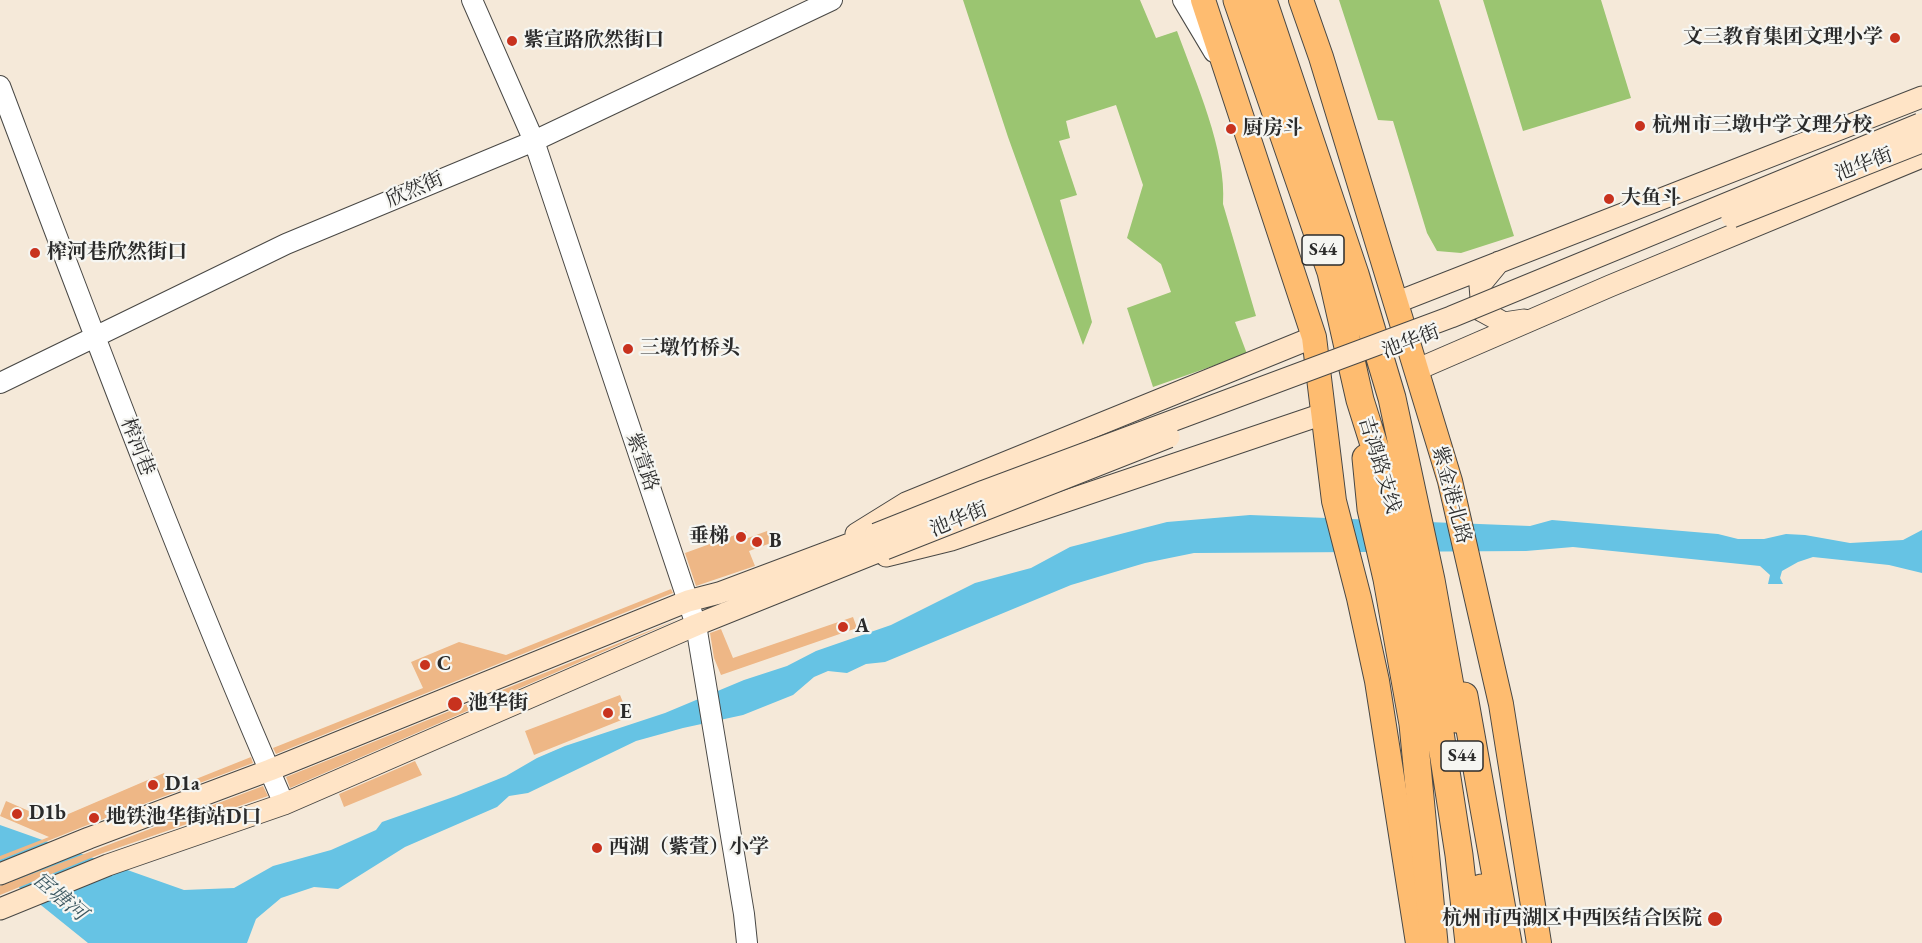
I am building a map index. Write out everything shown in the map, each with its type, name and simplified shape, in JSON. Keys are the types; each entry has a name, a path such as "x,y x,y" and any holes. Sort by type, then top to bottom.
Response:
{"highway":[{"name":"吉鸿路支线","path":"1238,0 1330,272 1360,400 1412,504"},
{"name":"吉鸿路支线","path":"1263,0 1355,274 1392,398 1412,504 1418,579 1453,697 1484,939"},
{"path":"1412,504 1418,579 1413,724 1434,943"}],"main road":[{"path":"1203,0 1314,337 1334,501 1377,681 1418,943"},
{"name":"紫金港北路","path":"1301,0 1321,57 1416,370 1412,504 1470,569 1501,704 1539,943"},
{"path":"1395,303 1922,97"},
{"name":"池华街","path":"0,874 270,770 688,601 837,558 880,542 1921,130"},
{"path":"1416,370 1922,157"},
{"path":"1500,261 1480,285 1482,311 1504,323 1531,320"},
{"path":"837,558 906,503 1314,337"},
{"path":"837,558 951,540 1323,414"},
{"name":"池华街","path":"0,909 108,865 284,804 696,625 837,558"}],"street":[{"name":"紫萱路","path":"472,0 534,141 696,625 747,943"},
{"name":"欣然街","path":"0,383 286,244 534,141 832,0"},
{"path":"1183,0 1230,77"},
{"name":"紫金港北路","path":"1314,0 1321,57"},
{"name":"榨河巷","path":"0,87 94,337 203,614 284,804"}],"green space":[{"path":"963,0 1140,0 1156,38 1177,31 1215,139 1223,183 1223,204 1256,316 1235,322 1247,354 1153,387 1127,308 1171,292 1161,264 1127,238 1143,185 1116,105 1066,121 1070,138 1059,141 1077,195 1060,200 1092,322 1083,345 1008,137"},
{"path":"1339,0 1439,0 1514,236 1461,253 1437,251 1427,233 1393,121 1378,120"},
{"path":"1483,0 1601,0 1631,98 1523,131"}],"water":[{"name":"宦塘河","path":"1250,515 1530,526 1552,520 1718,534 1738,539 1764,539 1786,534 1850,543 1903,540 1922,530 1922,573 1889,565 1813,557 1782,571 1780,578 1783,584 1768,584 1770,575 1760,566 1573,547 1526,551 1194,553 1145,563 1071,585 885,662 866,664 847,673 828,671 814,677 793,695 743,715 636,741 528,793 509,796 497,807 405,847 338,889 314,887 281,898 256,919 247,943 88,943 11,881 0,877 0,825 184,890 234,888 273,866 331,850 376,830 382,822 506,776 537,758 565,746 665,713 744,680 787,666 816,651 891,625 975,583 1031,568 1070,547 1167,522"}],"building":[{"path":"746,531 748,538 767,531 771,543 749,551 755,566 696,586 685,553"},
{"path":"671,589 673,593 276,754 273,748 423,688 411,662 459,642 506,655"},
{"path":"853,617 857,628 721,675 714,658 710,633 721,629 733,658"},
{"path":"681,618 290,788 286,777"},
{"path":"620,695 629,717 534,755 525,731"},
{"path":"251,757 253,763 0,860 0,856 49,837 0,816 6,801 52,821 164,773 171,789"},
{"path":"415,761 422,775 344,807 339,794"},
{"path":"263,786 268,796 103,853 0,895 0,886"}],"place":[{"name":"文三教育集团文理小学","path":"1895,38"},
{"name":"紫宣路欣然街口","path":"512,41"},
{"name":"杭州市三墩中学文理分校","path":"1640,126"},
{"name":"厨房斗","path":"1231,129"},
{"name":"大鱼斗","path":"1609,199"},
{"name":"榨河巷欣然街口","path":"35,253"},
{"name":"三墩竹桥头","path":"628,349"},
{"name":"垂梯","path":"741,537"},
{"name":"B","path":"757,542"},
{"name":"A","path":"843,627"},
{"name":"C","path":"425,665"},
{"name":"池华街","path":"455,704"},
{"name":"E","path":"608,713"},
{"name":"D1a","path":"153,785"},
{"name":"D1b","path":"17,814"},
{"name":"地铁池华街站D口","path":"94,818"},
{"name":"西湖（紫萱）小学","path":"597,848"},
{"name":"杭州市西湖区中西医结合医院","path":"1715,919"}]}
